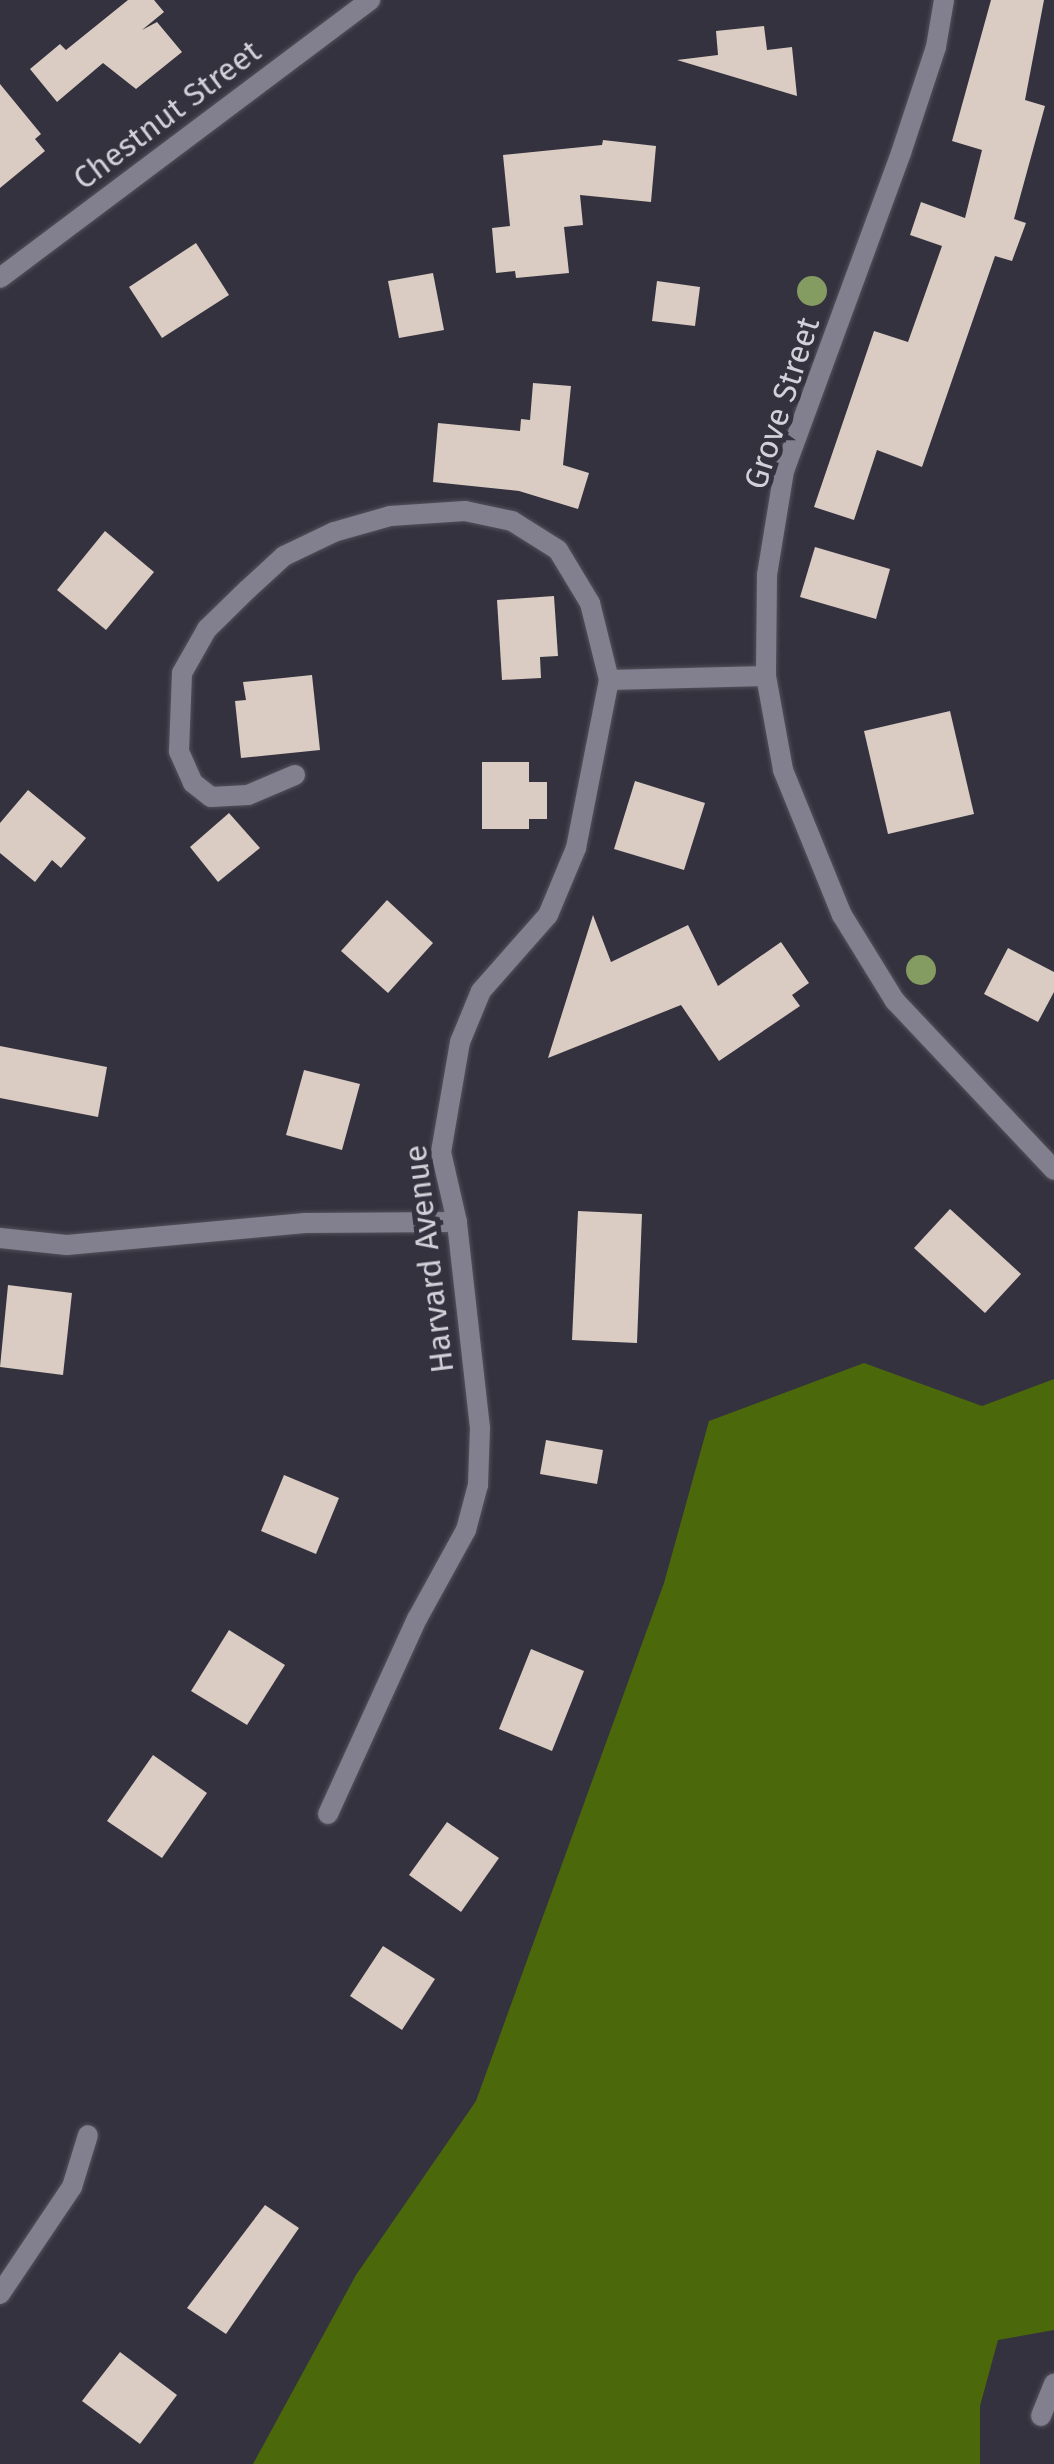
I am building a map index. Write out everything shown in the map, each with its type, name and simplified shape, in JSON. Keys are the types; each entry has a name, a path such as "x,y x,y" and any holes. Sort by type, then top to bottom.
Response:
{"street":[{"name":"Chestnut Street","path":"0,278 370,0"},
{"name":"Grove Street","path":"944,0 936,47 901,153 784,470 767,575 766,676 783,770 842,915 895,1001 1054,1170"},
{"path":"295,775 248,796 211,797 193,783 180,751 182,673 207,628 248,589 284,556 334,532 428,513 465,511 512,522 558,550 590,603 609,680 766,676"},
{"name":"Harvard Avenue","path":"328,1814 417,1619 466,1530 478,1484 480,1428 457,1222 441,1152 446,1097 460,1042 481,991 548,915 576,848 609,680"},
{"path":"0,1238 68,1245 305,1223 457,1222"},
{"path":"0,2294 72,2187 88,2134"},
{"path":"1041,2416 1054,2383"}],"green space":[{"path":"864,1363 982,1406 1054,1379 1054,2330 998,2340 980,2406 980,2464 253,2464 356,2275 476,2101 664,1583 709,1421"}],"building":[{"path":"128,0 154,0 164,12 142,30 157,22 182,52 136,89 103,63 57,102 30,69 60,44 66,50"},
{"path":"991,0 1044,0 1025,100 1045,106 1014,219 1026,223 1012,261 995,256 922,467 877,450 854,520 814,507 874,331 908,342 942,246 910,235 921,202 965,218 982,150 952,141"},
{"path":"764,26 767,50 792,47 797,96 677,60 718,55 716,31"},
{"path":"0,84 41,134 35,139 45,151 0,188"},
{"path":"603,140 656,146 651,202 580,195 583,225 564,227 569,273 516,278 515,271 496,273 492,228 510,226 503,155 602,145"},
{"path":"196,243 229,295 162,338 129,287"},
{"path":"433,273 444,330 399,338 388,281"},
{"path":"657,281 700,287 695,326 652,321"},
{"path":"533,383 571,386 563,465 589,473 578,509 519,491 433,482 438,423 520,431 521,419 530,420"},
{"path":"105,531 154,572 106,630 57,590"},
{"path":"815,547 890,569 876,619 800,597"},
{"path":"554,596 558,656 540,657 541,678 502,680 497,600"},
{"path":"312,675 320,750 241,758 235,701 246,700 243,682"},
{"path":"950,711 974,814 888,834 864,731"},
{"path":"482,762 529,762 529,782 547,782 547,819 529,819 529,829 482,829"},
{"path":"635,781 705,803 684,870 614,849"},
{"path":"28,790 86,838 61,868 52,860 35,882 0,853 0,823"},
{"path":"229,813 260,848 218,882 190,847"},
{"path":"387,900 433,943 388,993 341,951"},
{"path":"593,915 611,962 688,925 718,986 781,942 809,983 792,995 800,1006 719,1061 681,1005 548,1058"},
{"path":"1008,948 1054,972 1054,992 1038,1022 984,994"},
{"path":"0,1046 107,1067 98,1117 0,1098"},
{"path":"304,1070 360,1084 342,1150 286,1135"},
{"path":"950,1209 1021,1274 985,1313 914,1248"},
{"path":"578,1211 642,1214 637,1343 572,1340"},
{"path":"8,1285 72,1293 63,1375 0,1367"},
{"path":"546,1440 603,1450 597,1484 540,1474"},
{"path":"284,1475 339,1498 316,1554 261,1531"},
{"path":"229,1630 285,1665 247,1725 191,1691"},
{"path":"531,1649 584,1671 552,1751 499,1729"},
{"path":"153,1755 207,1793 162,1858 107,1821"},
{"path":"447,1822 499,1858 461,1912 409,1875"},
{"path":"383,1946 435,1979 402,2030 350,1996"},
{"path":"265,2205 299,2228 226,2334 187,2308"},
{"path":"120,2352 177,2395 140,2444 82,2401"}]}
